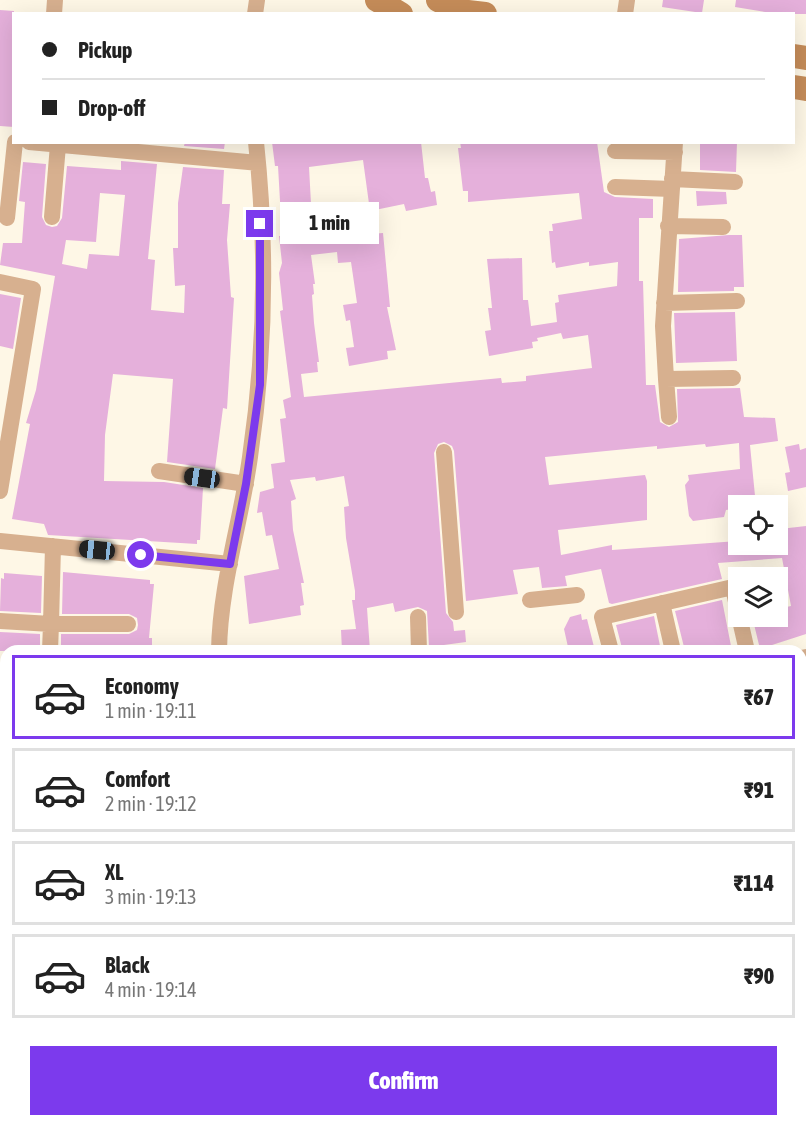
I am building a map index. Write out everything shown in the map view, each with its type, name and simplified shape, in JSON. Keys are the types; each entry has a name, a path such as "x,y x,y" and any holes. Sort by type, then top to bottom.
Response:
{"street":[{"path":"377,0 397,12"},
{"path":"438,0 460,11 468,12"},
{"path":"8,218 15,144"},
{"path":"48,144 258,163"},
{"path":"220,645 230,564 246,484 260,385 262,285 256,144"},
{"path":"52,217 58,145"},
{"path":"615,151 675,147 664,303 669,417"},
{"path":"615,187 735,182"},
{"path":"668,226 723,226"},
{"path":"0,282 33,289 0,491"},
{"path":"664,303 737,301"},
{"path":"666,379 734,378"},
{"path":"444,452 456,612"},
{"path":"159,471 246,484"},
{"path":"0,541 230,564"},
{"path":"50,645 53,546"},
{"path":"609,645 602,617 728,588"},
{"path":"530,600 577,595"},
{"path":"662,603 672,645"},
{"path":"418,616 419,645"},
{"path":"0,621 51,624 128,624"},
{"path":"742,627 746,645"}],"building":[{"path":"663,0 704,0 702,12 662,7"},
{"path":"736,0 806,0 806,14 766,12 735,7"},
{"path":"0,10 14,12 12,12 12,127 0,126"},
{"path":"184,144 225,144 224,149 184,146"},
{"path":"272,144 421,144 425,178 428,178 431,192 435,191 437,205 406,211 404,204 370,211 363,160 309,167 312,222 292,226 294,240 383,233 390,307 387,307 396,350 387,351 388,359 349,366 346,348 354,347 350,320 346,321 343,305 357,303 351,262 338,263 337,252 311,255 315,284 313,284 314,294 312,295 314,323 319,362 317,362 318,372 301,374 304,397 501,378 502,383 526,381 526,376 592,368 588,335 563,339 561,333 537,338 538,341 532,342 533,348 489,356 485,331 491,330 488,308 492,308 487,259 522,258 523,300 528,300 531,326 557,322 555,303 559,302 558,295 617,286 618,262 589,266 589,262 556,268 555,262 552,263 549,231 553,231 552,224 582,219 579,193 468,202 468,191 463,191 458,148 461,148 460,144 597,144 604,192 615,197 653,199 653,218 639,218 639,281 643,281 646,385 655,385 660,422 669,427 678,422 677,389 740,388 744,417 775,418 778,441 750,445 755,495 728,495 728,510 724,517 693,521 689,516 685,485 689,480 688,475 740,469 739,443 657,449 657,446 545,457 549,485 645,475 647,481 647,520 558,530 561,555 612,545 612,550 728,542 728,555 788,555 788,528 806,526 806,634 772,645 759,645 755,627 788,627 788,607 791,606 788,567 784,567 782,558 718,563 722,579 612,604 609,603 601,569 565,576 567,586 542,588 539,567 513,570 518,594 466,601 454,451 452,446 444,442 438,444 434,453 446,613 453,622 454,631 465,630 466,642 429,645 427,611 418,607 395,612 393,603 367,608 370,645 342,645 341,630 356,629 352,600 355,600 355,591 346,538 344,507 349,506 344,476 316,481 315,477 290,480 296,499 291,501 293,530 304,583 301,583 304,605 300,606 301,615 249,624 244,576 279,569 272,535 266,536 262,512 257,513 260,492 274,488 271,464 285,462 280,419 286,418 283,400 291,397 280,311 283,310 279,273 282,263 279,236 282,236 278,166 275,166"},
{"path":"700,144 737,144 736,172 700,170"},
{"path":"121,161 157,164 148,259 155,260 151,310 184,313 185,285 175,286 173,248 178,248 178,203 183,167 224,170 222,204 230,204 227,240 231,297 234,298 227,409 223,408 215,469 167,462 173,379 113,374 105,435 104,481 164,482 203,488 200,540 197,540 197,544 48,535 44,524 12,519 30,424 26,423 36,390 55,276 0,265 3,243 22,243 25,202 19,201 23,162 46,164 42,217 46,225 52,227 57,226 62,218 67,166 121,170","holes":["100,193 125,195 119,256 89,254 87,269 62,264 66,240 96,242"]},
{"path":"696,191 726,192 727,204 697,206"},
{"path":"742,235 744,287 734,287 734,291 678,292 679,239"},
{"path":"0,294 21,298 13,349 0,346"},
{"path":"735,312 737,361 676,363 674,313"},
{"path":"799,444 800,450 806,448 806,487 788,491 785,473 790,472 785,447"},
{"path":"63,572 150,580 150,584 154,584 149,638 152,638 152,645 61,645 61,634 129,634 137,630 138,625 137,618 129,614 62,614"},
{"path":"4,573 42,576 41,613 0,611 1,578 4,579"},
{"path":"722,600 731,645 684,645 675,611"},
{"path":"581,614 582,620 587,619 594,645 568,645 564,629 570,617"},
{"path":"654,616 660,645 621,645 616,625"},
{"path":"0,632 40,634 40,645 0,645"}],"route":[{"path":"141,555 230,564 246,484 260,385 262,285 260,224"}]}
